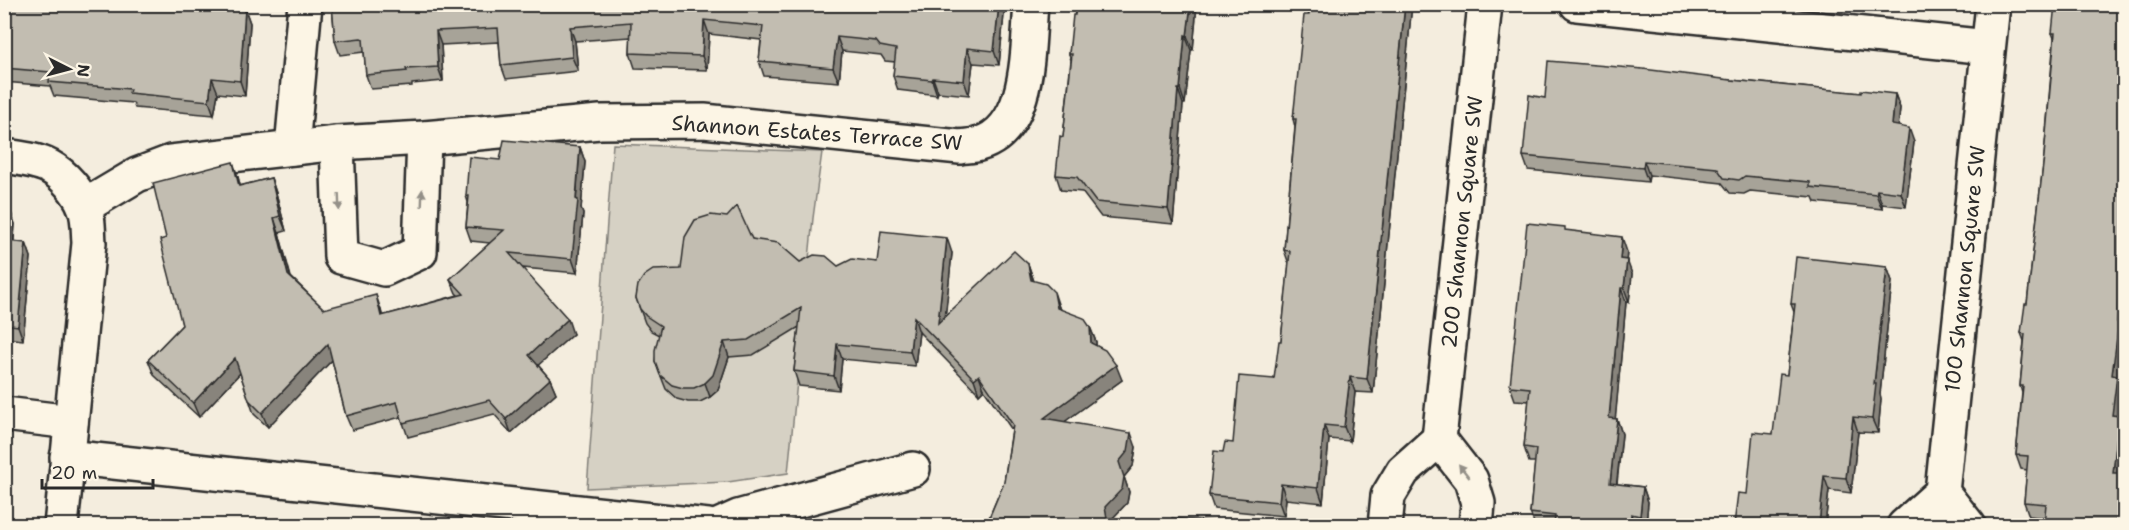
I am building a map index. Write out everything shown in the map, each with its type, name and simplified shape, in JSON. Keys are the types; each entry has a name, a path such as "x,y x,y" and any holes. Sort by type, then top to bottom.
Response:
{"street":[{"path":"292,148 305,4"},
{"name":"Shannon Estates Terrace SW","path":"85,206 137,175 171,162 337,143 424,138 600,122 704,121 960,147 980,144 996,135 1008,123 1022,96 1031,4"},
{"name":"200 Shannon Square SW","path":"1439,440 1485,4"},
{"path":"1577,4 1988,47"},
{"name":"100 Shannon Square SW","path":"1942,492 1993,4"},
{"path":"337,143 341,257 384,269 420,252 424,138"},
{"path":"4,156 26,159 51,167 73,188 85,206 89,243 61,525"},
{"path":"4,414 71,422"},
{"path":"1384,525 1388,496 1403,471 1439,440 1471,480 1478,503 1476,525"},
{"path":"68,457 708,525"},
{"path":"718,525 738,517 913,469"},
{"path":"1904,525 1942,492 1969,525"}],"shaded area":[{"path":"613,144 822,152 813,218 788,473 728,482 587,488"}],"building":[{"path":"4,4 209,4 245,9 240,81 212,78 209,101 129,93 130,89 49,82 50,72 4,68"},
{"path":"332,4 999,4 994,51 967,48 964,81 893,76 896,49 880,46 876,41 837,37 833,68 759,61 763,26 704,20 702,56 630,53 631,22 570,27 572,57 501,65 498,28 436,31 438,67 366,75 363,39 335,41"},
{"path":"1076,4 1191,4 1187,36 1185,35 1180,89 1178,89 1168,209 1096,202 1077,177 1056,175 1060,136 1063,137 1072,54 1069,54"},
{"path":"1310,4 1405,4 1367,379 1350,377 1344,427 1324,425 1318,488 1281,484 1279,502 1209,495 1214,451 1223,452 1225,442 1233,443 1239,376 1274,379 1279,341 1281,341 1290,251 1284,250 1296,119 1293,119 1304,15 1309,15"},
{"path":"2055,4 2124,4 2124,234 2117,322 2119,322 2112,375 2117,376 2112,415 2119,416 2113,473 2123,473 2117,525 2044,525 2046,504 2024,502 2028,456 2016,455 2023,386 2020,386 2025,334 2021,333 2025,304 2027,304 2044,156 2055,33 2052,33"},
{"path":"1548,61 1861,93 1861,90 1895,94 1892,125 1909,128 1901,193 1877,190 1876,194 1810,187 1810,182 1745,176 1739,180 1724,178 1717,168 1644,161 1643,168 1523,156 1529,95 1545,98"},
{"path":"504,140 580,147 572,259 509,253 568,319 529,355 550,379 506,419 489,400 403,423 397,402 346,416 328,344 262,413 249,400 235,358 193,403 148,360 182,325 160,240 166,238 153,183 233,162 239,186 271,178 280,216 274,218 288,275 324,309 376,295 381,316 464,294 450,279 504,230 466,227 469,157 500,160"},
{"path":"737,206 752,239 778,243 800,262 814,255 826,256 838,266 852,259 877,262 881,231 947,238 938,323 1014,251 1028,264 1031,280 1046,284 1054,292 1057,308 1084,318 1090,327 1091,343 1105,350 1116,365 1044,418 1131,433 1128,451 1119,462 1124,477 1122,489 1105,507 1108,525 986,525 1004,482 1013,425 979,375 974,379 914,317 910,351 837,344 834,376 794,371 801,308 748,340 724,342 713,375 705,383 694,388 683,388 672,385 660,375 655,361 655,350 661,326 640,309 636,298 638,285 644,276 653,270 681,269 685,237 695,220 711,215 727,217"},
{"path":"4,209 10,210 7,241 26,243 18,326 4,324"},
{"path":"1527,223 1622,237 1620,259 1627,260 1624,288 1621,288 1609,418 1617,419 1610,483 1643,487 1640,516 1631,514 1630,525 1554,525 1555,516 1530,513 1536,449 1524,447 1530,388 1510,386"},
{"path":"1796,257 1887,267 1872,419 1853,417 1846,478 1824,476 1819,525 1734,525 1738,493 1747,494 1753,432 1773,434 1780,374 1787,375 1795,304 1791,304"},
{"path":"1172,518 1217,522 1216,525 1171,525"},
{"path":"118,520 138,523 141,525 118,525"}]}
